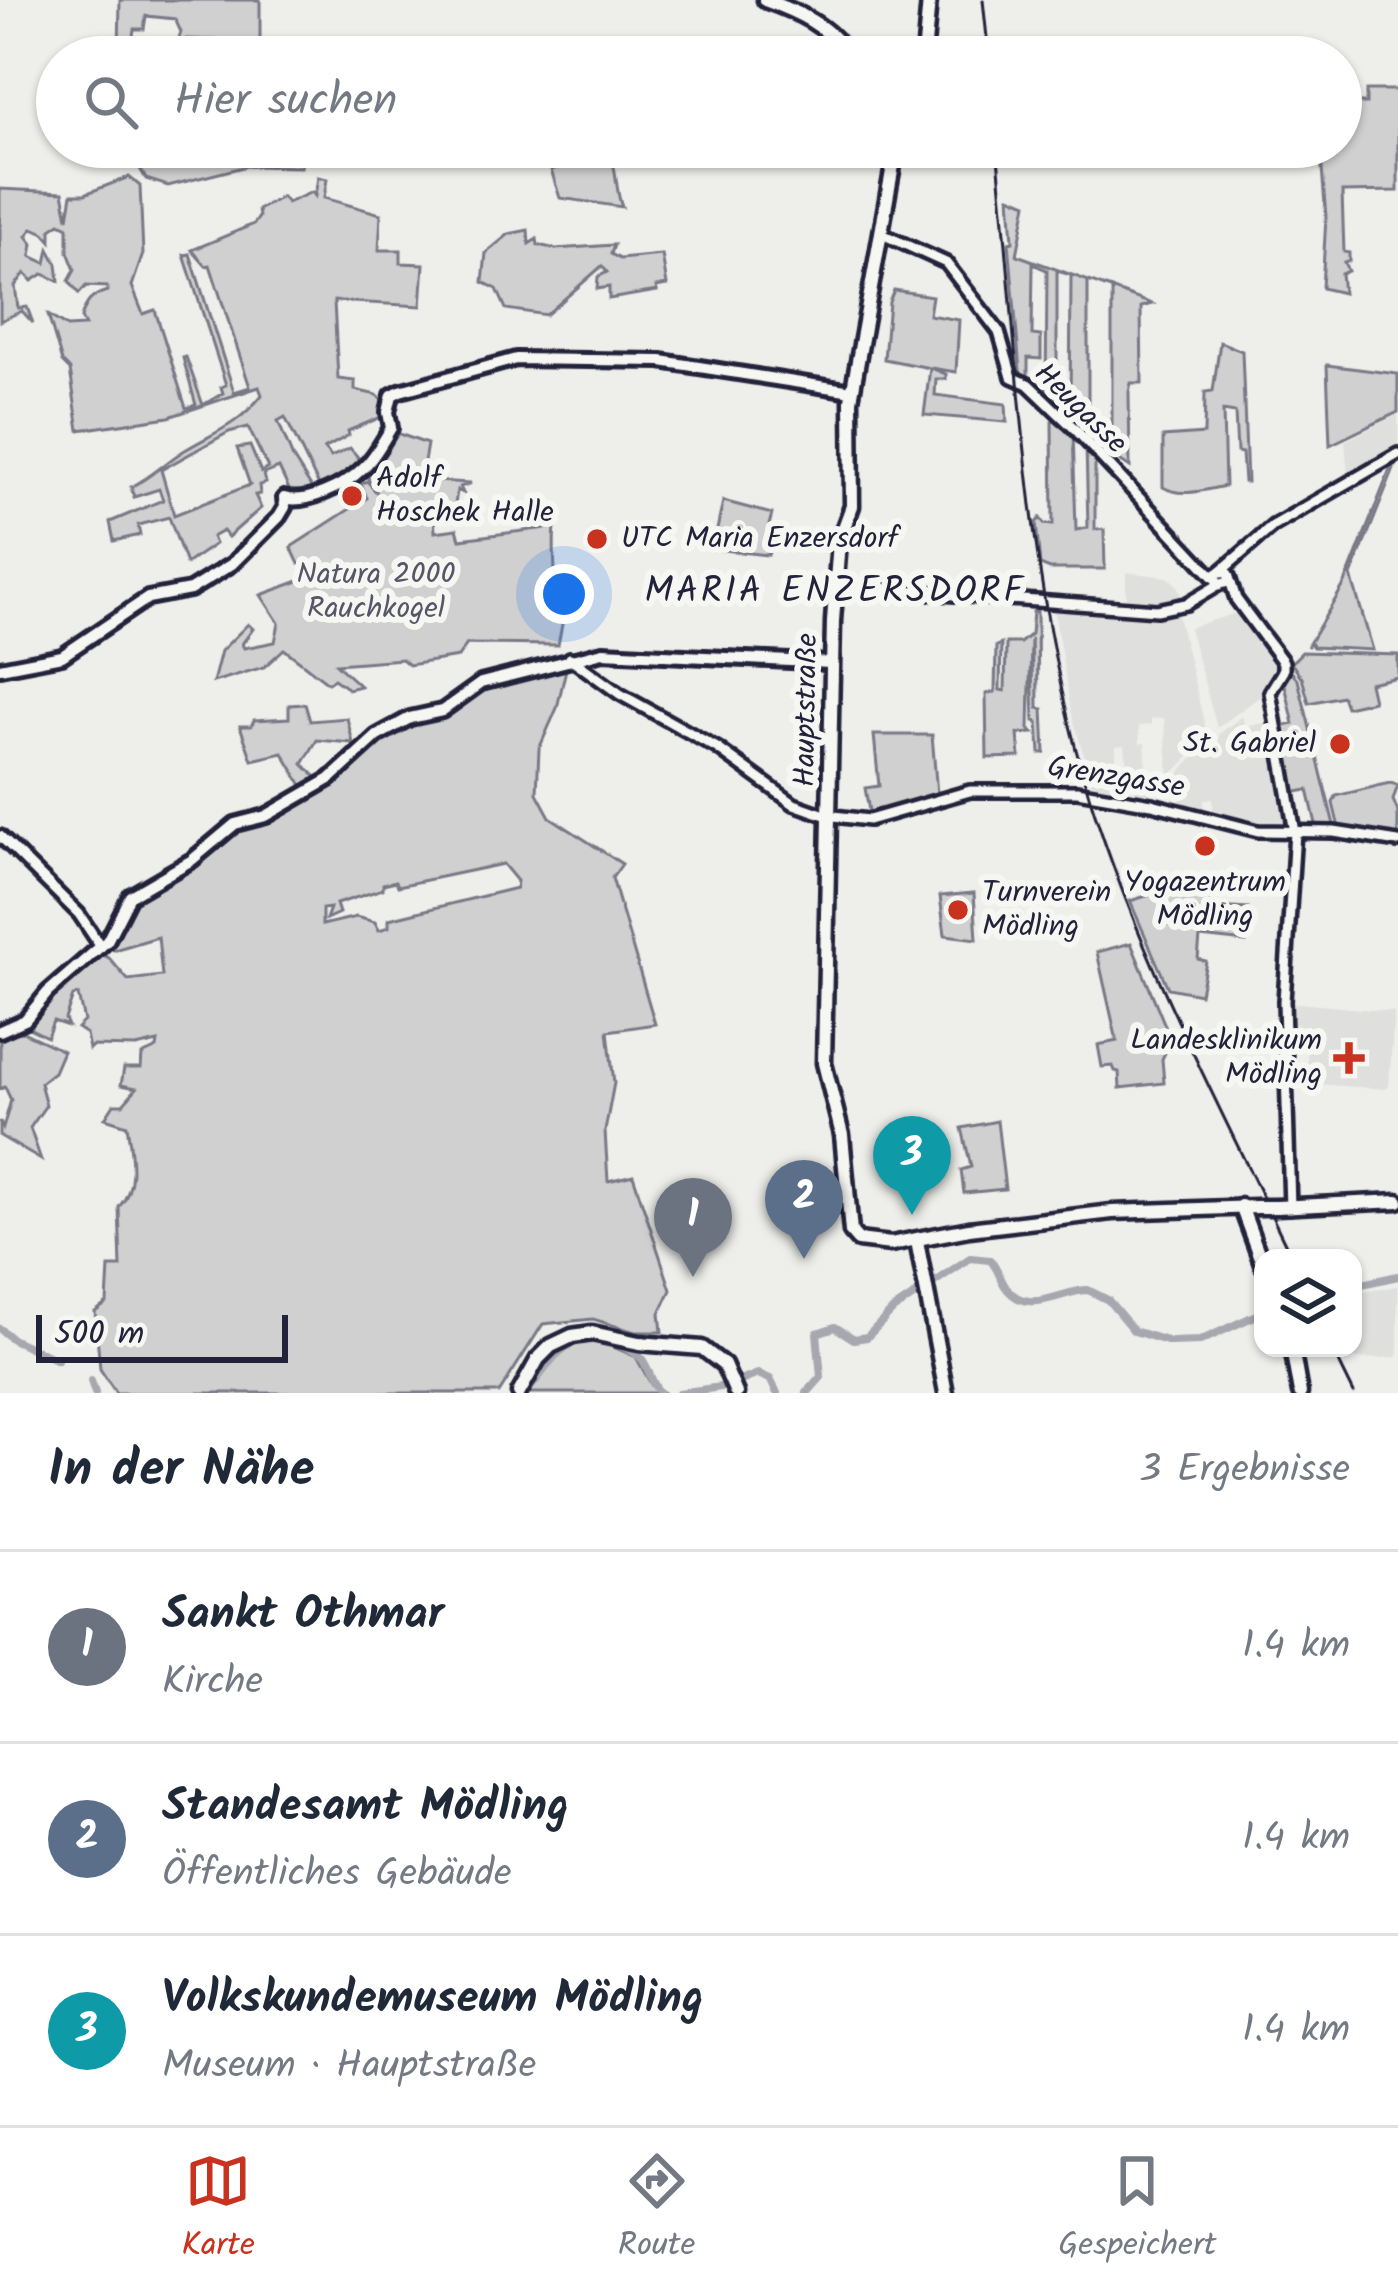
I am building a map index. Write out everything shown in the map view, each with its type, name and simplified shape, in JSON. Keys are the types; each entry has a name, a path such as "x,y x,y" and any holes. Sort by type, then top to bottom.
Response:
{"main road":[{"path":"765,0 784,4 832,36"},
{"path":"925,36 929,0"},
{"name":"Hauptstraße","path":"892,168 852,391 852,506 838,541 831,663 824,1064 842,1135 853,1237 917,1241"},
{"path":"0,668 62,656 148,598 190,590 239,558 289,505 356,474 392,428 388,412 392,395 516,359 662,362 852,391"},
{"path":"0,1031 25,1020 48,992 101,947 130,896 192,860 229,828 266,816 330,779 370,741 401,722 442,711 481,683 570,658 612,652 831,663"},
{"path":"946,1393 917,1241 969,1228 1107,1213 1398,1201"},
{"path":"1241,1206 1257,1249"},
{"path":"519,1393 547,1350 579,1334 698,1347 716,1356 734,1388"},
{"path":"1294,1357 1300,1393"}],"street":[{"name":"Heugasse","path":"882,233 946,263 998,332 1012,377 1028,384 1075,428 1132,494 1222,578 1283,662 1270,692 1295,832"},
{"path":"836,593 875,590 1163,610 1186,604 1206,591 1268,529 1398,454"},
{"path":"570,658 620,694 717,748 794,804 829,815"},
{"name":"Grenzgasse","path":"829,815 869,820 970,791 1077,791 1258,831 1354,834 1398,842"},
{"path":"1283,1207 1283,1018 1295,832"},
{"path":"0,836 79,914 101,947"},
{"path":"82,962 94,946 94,935"}],"shaded area":[{"path":"1398,414 1398,451 1348,479 1345,441"},
{"path":"1126,572 1168,577 1177,585 1183,602 1147,607 1126,604"},
{"path":"1053,605 1147,614 1177,612 1208,738 1169,777 1164,718 1139,726 1140,743 1145,743 1149,801 1136,799 1135,781 1128,781 1125,745 1116,746 1116,796 1094,791 1071,711"},
{"path":"1242,611 1280,659 1281,668 1262,695 1217,728 1189,628"},
{"path":"1242,716 1245,727 1273,721 1289,829 1254,827 1213,815 1213,798 1204,799 1204,813 1180,806 1180,772 1200,750 1219,743 1219,734"},
{"name":"Landesklinikum Mödling","path":"1287,1002 1394,1012 1389,1086 1314,1084 1306,1044 1300,1043 1301,1025 1286,1025"},
{"path":"1398,1286 1398,1357 1356,1359 1362,1357 1362,1292"}],"green space":[{"path":"120,0 260,0 260,36 180,36 175,19 146,16 144,29 134,29 133,36 119,36"},
{"path":"1366,90 1398,90 1398,191 1342,192 1344,252 1349,253 1349,261 1344,262 1348,271 1341,274 1343,293 1322,288 1326,217 1322,168 1362,168 1362,103 1366,103"},
{"path":"140,168 239,168 168,186 146,179"},
{"path":"614,168 622,207 560,198 551,170"},
{"path":"129,177 140,186 143,254 132,286 143,314 155,310 186,408 196,405 183,358 203,405 223,393 221,387 226,385 184,255 190,254 234,392 250,387 210,265 192,250 254,224 258,210 282,197 287,203 312,192 315,196 318,177 327,179 324,198 381,214 379,250 401,250 401,263 424,264 421,306 334,301 338,379 355,381 355,390 377,395 386,405 384,416 348,431 349,435 324,449 331,457 350,448 363,463 350,476 320,488 285,417 278,421 313,490 292,496 279,468 264,474 266,483 259,485 260,494 255,495 261,508 228,537 223,531 212,537 215,544 186,564 169,517 138,525 140,535 114,541 110,522 163,500 159,489 134,497 131,487 236,421 262,395 259,387 169,417 79,430 70,370 62,362 48,315 67,327 85,326 81,318 85,308 107,287 86,286 79,294 69,281 75,270 68,252 68,227 60,223 51,229 51,241 33,228 27,236 33,244 31,256 46,263 49,249 59,281 43,274 32,281 25,273 15,286 18,308 27,307 33,323 22,311 0,321 0,189 63,192 68,218 72,194 85,194","holes":["248,427 268,468 261,472 250,446 237,448 250,485 174,515 161,470 229,432"]},
{"path":"1010,196 1027,203 1017,255 1088,281 1088,417 1081,416 1080,428 1046,398 1047,270 1033,264 1032,335 1041,336 1041,359 1028,358 1028,379 1020,371 1009,242 1013,241","holes":["1057,271 1071,275 1070,417 1057,407"]},
{"path":"528,230 529,244 537,239 538,245 556,249 614,245 611,254 620,259 662,255 667,285 609,299 609,287 597,289 598,277 607,272 602,266 546,315 506,309 497,289 483,282 486,253 509,234"},
{"path":"1112,289 1152,304 1141,307 1142,383 1131,383 1129,392 1130,467 1112,455"},
{"path":"894,290 932,296 929,315 959,320 956,372 931,368 946,374 946,379 936,379 935,395 1006,404 1007,422 924,415 930,368 884,359"},
{"path":"1220,342 1242,351 1247,482 1242,453 1237,452 1235,413 1223,411 1225,486 1193,492 1170,490 1163,487 1163,437 1204,434 1205,392 1213,391"},
{"path":"1327,365 1398,374 1398,412 1330,445"},
{"path":"1052,421 1073,431 1076,530 1088,528 1086,445 1095,456 1095,529 1104,530 1105,569 1040,565 1036,523 1040,518 1053,525"},
{"name":"Natura 2000 Rauchkogel","path":"394,432 427,444 420,486 434,481 471,483 460,487 463,493 457,490 455,505 462,506 434,513 435,532 457,529 460,539 555,527 556,607 565,609 558,645 467,644 458,657 409,665 402,659 336,664 360,686 348,689 334,679 328,683 284,649 264,667 213,682 221,651 248,624 253,629 244,648 275,642 279,623 261,595 310,577 307,563 299,564 291,547 367,498 361,484 367,481 377,493 369,471 360,473 377,462"},
{"path":"1394,460 1351,576 1373,650 1313,647 1310,643 1307,647 1345,583"},
{"path":"723,501 772,514 768,529 774,535 768,555 713,549"},
{"path":"1037,611 1038,708 1043,709 1045,753 1040,753 1038,722 1034,721 1031,638 1029,729 1033,733 1018,734 1020,757 987,758 986,694 995,692 996,646 1001,644 1000,690 1005,691 1006,643 1020,643 1031,634 1033,612"},
{"path":"1302,652 1398,655 1398,677 1369,683 1373,701 1346,707 1342,696 1309,703 1302,678 1291,663"},
{"path":"567,665 557,708 539,749 537,793 550,817 622,864 612,878 655,1024 608,1031 614,1083 605,1131 608,1181 633,1175 671,1290 660,1313 662,1332 635,1332 593,1319 543,1324 499,1393 116,1393 100,1369 95,1312 107,1303 109,1267 121,1267 119,1207 129,1189 132,1168 127,1125 105,1118 114,1104 123,1104 137,1088 121,1085 124,1068 141,1068 142,1055 157,1048 158,1042 89,1049 86,1034 77,1028 84,1021 78,995 73,996 65,1019 68,1026 53,1021 47,1037 23,1025 51,992 101,954 128,980 162,976 158,937 114,950 109,946 134,898 229,832 262,820 412,719 435,718 486,684","holes":["503,864 517,881 516,888 389,919 389,927 379,930 375,922 356,917 322,925 322,909 330,908 326,919 339,913 336,904 396,881 398,886"]},
{"path":"1290,670 1298,680 1335,829 1317,828 1308,790 1291,793 1279,727 1294,724 1283,676"},
{"path":"305,704 310,721 347,718 353,743 317,740 303,764 317,778 303,787 283,753 252,760 240,726 251,726 254,720 289,718 289,705"},
{"path":"874,735 932,735 937,794 870,817 865,788 879,786"},
{"path":"1398,785 1393,800 1398,839 1339,828 1333,803 1336,796"},
{"path":"1172,888 1200,891 1216,907 1248,909 1246,942 1200,937 1198,959 1206,961 1200,994 1168,988 1130,901"},
{"name":"Turnverein Mödling","path":"974,893 977,939 945,935 940,896"},
{"path":"1131,943 1171,1040 1162,1059 1164,1083 1120,1088 1119,1072 1113,1066 1102,1067 1098,1045 1117,1041 1097,952"},
{"path":"23,1032 63,1051 54,1072 40,1083 46,1105 30,1128 41,1160 0,1136 0,1121 3,1128 11,1100 5,1087 0,1089 0,1035"},
{"path":"997,1121 1005,1189 964,1193 961,1170 971,1167 962,1128"},
{"path":"596,1338 611,1341 611,1346 636,1357 652,1386 665,1393 524,1393 551,1353 569,1343"}],"waterway":[{"path":"807,1393 821,1377 817,1333 835,1327 854,1339 867,1337 893,1310 970,1258 990,1260 1005,1286 1023,1300 1088,1290 1108,1300 1134,1331 1170,1342 1200,1341 1254,1316"},
{"path":"1362,1284 1398,1276"},
{"path":"0,1329 57,1360"},
{"path":"526,1393 559,1352 593,1339 639,1356 660,1393"},
{"path":"679,1393 728,1386 758,1374 770,1379 777,1393"},
{"path":"91,1381 95,1393"}],"railway":[{"path":"983,0 987,36"},
{"path":"999,168 1036,542 1048,621 1083,775 1151,960 1288,1249"},
{"path":"1336,1357 1354,1393"}],"place":[{"name":"Adolf Hoschek Halle","path":"352,496"},
{"name":"UTC Maria Enzersdorf","path":"597,539"},
{"name":"St. Gabriel","path":"1340,744"},
{"name":"Yogazentrum Mödling","path":"1205,846"},
{"name":"Turnverein Mödling","path":"958,910"},
{"name":"Landesklinikum Mödling","path":"1349,1058"},
{"name":"Volkskundemuseum Mödling","path":"912,1215"},
{"name":"Standesamt Mödling","path":"804,1259"},
{"name":"Sankt Othmar","path":"693,1277"}],"district":[{"name":"MARIA ENZERSDORF","path":"835,592"}]}
